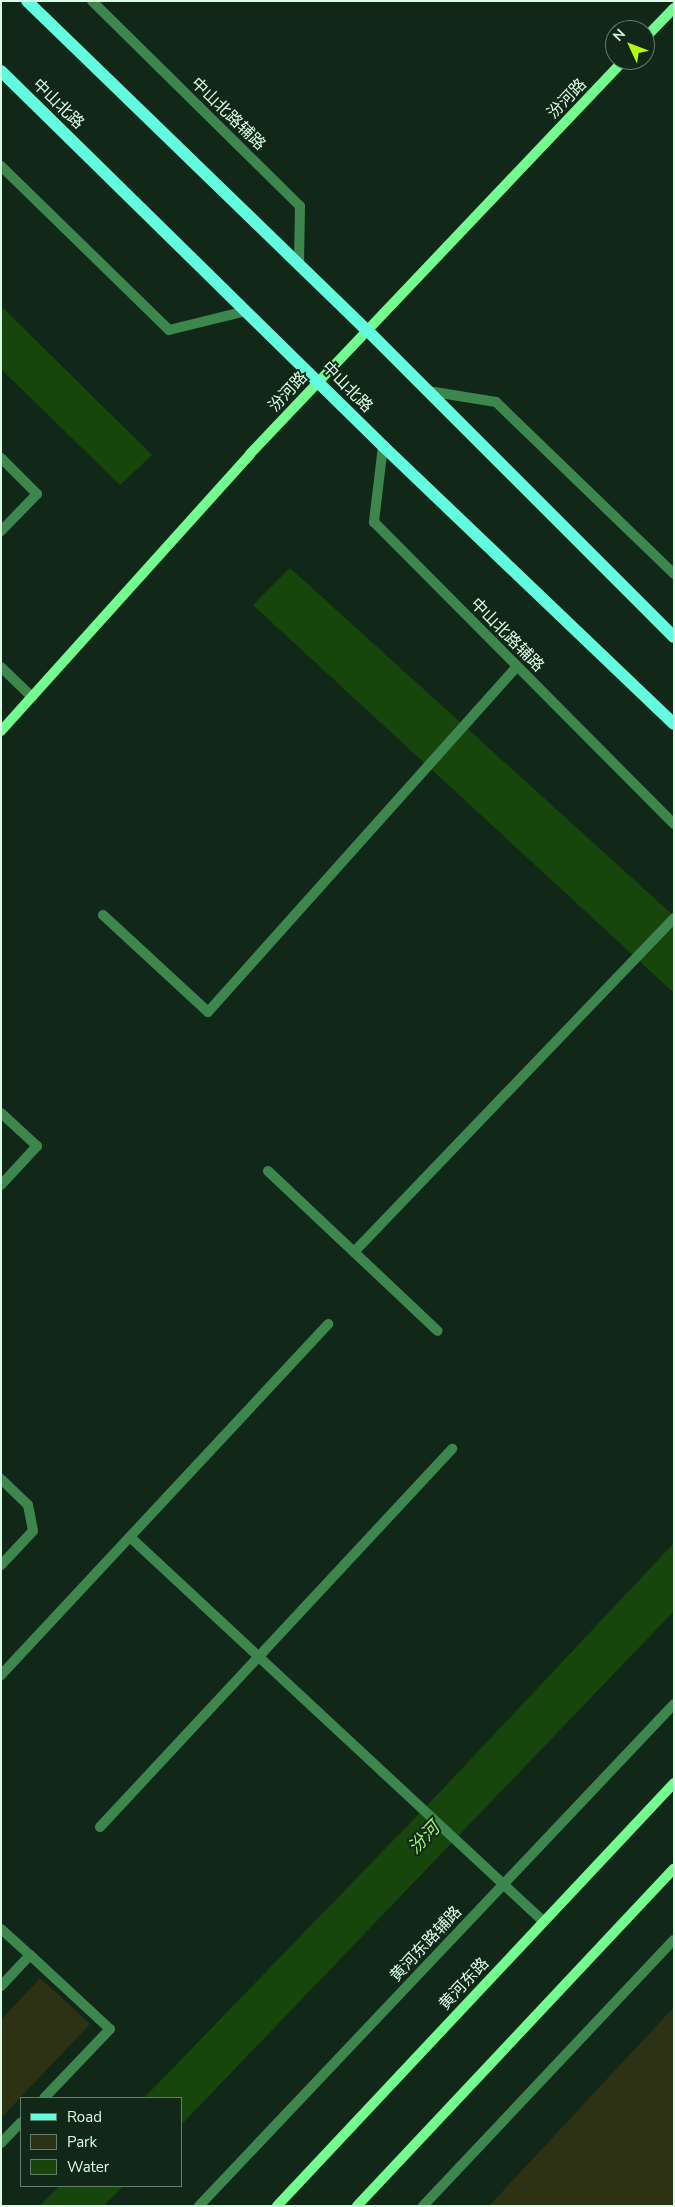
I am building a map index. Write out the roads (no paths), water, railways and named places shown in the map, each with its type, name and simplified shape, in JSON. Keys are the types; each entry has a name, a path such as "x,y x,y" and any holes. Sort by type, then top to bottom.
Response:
{"main road":[{"path":"27,1 367,330 674,637"},
{"path":"655,28 674,8"},
{"name":"中山北路","path":"1,70 383,446 674,724"},
{"name":"汾河路","path":"1,731 318,382 614,70"},
{"name":"黄河东路","path":"277,2206 674,1784"},
{"path":"357,2206 674,1869"}],"street":[{"name":"中山北路辅路","path":"92,1 300,206 300,265"},
{"path":"1,166 169,330 246,311"},
{"path":"428,391 496,402 674,574"},
{"name":"中山北路辅路","path":"383,446 374,522 674,824"},
{"path":"1,458 37,494 1,531"},
{"path":"1,667 32,697"},
{"path":"103,915 208,1012 517,667"},
{"path":"354,1252 674,918"},
{"path":"1,1113 37,1146 1,1185"},
{"path":"268,1171 438,1331"},
{"path":"1,1675 328,1324"},
{"path":"100,1827 452,1449"},
{"path":"1,1480 28,1504 32,1531 1,1565"},
{"path":"130,1537 544,1922"},
{"name":"黄河东路辅路","path":"199,2206 674,1704"},
{"path":"1,1929 110,2029 45,2097"},
{"path":"423,2206 674,1940"},
{"path":"1,1986 30,1955"},
{"path":"1,2143 20,2123"}],"water":[{"path":"1,306 152,455 120,485 1,369"},
{"path":"290,568 674,916 674,993 253,605"},
{"name":"汾河","path":"674,1543 674,1611 182,2124 182,2097 145,2097 440,1792"},
{"path":"58,2187 122,2187 104,2206 40,2206"}]}
